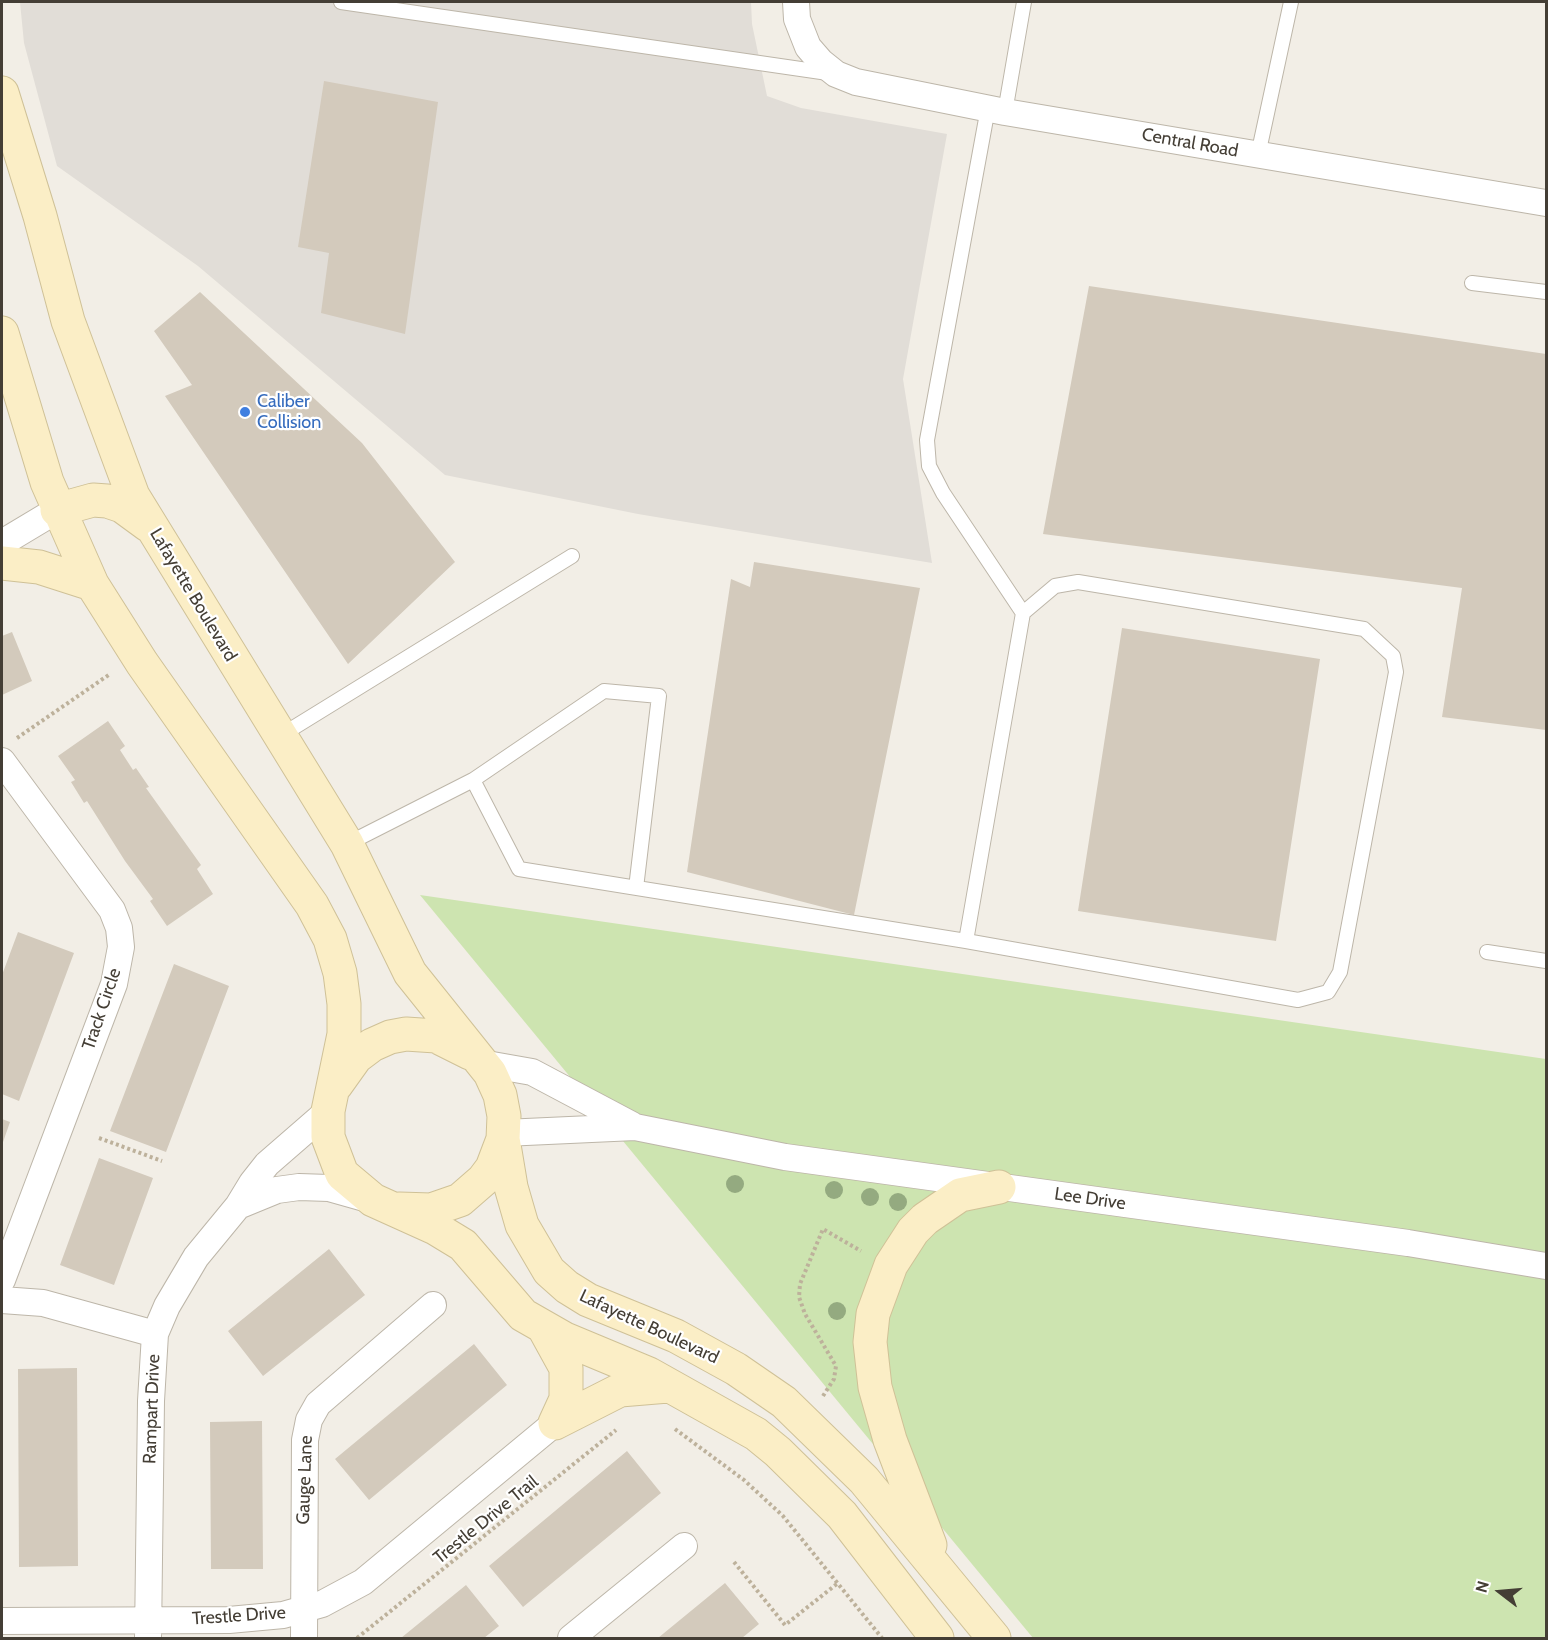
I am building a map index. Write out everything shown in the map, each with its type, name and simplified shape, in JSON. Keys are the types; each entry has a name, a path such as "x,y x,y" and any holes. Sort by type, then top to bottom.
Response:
{"main road":[{"name":"Lafayette Boulevard","path":"2,93 40,216 68,321 123,473 154,530 346,844 410,973 490,1073 500,1095 503,1136 511,1187 522,1225 549,1271 567,1287 588,1300 676,1336 736,1369 784,1402 864,1480 994,1638"},
{"path":"2,333 57,510 92,584 142,663 312,904 330,939 340,973 344,1004 344,1034 332,1098 328,1137 342,1174 384,1204 463,1245 507,1300 523,1315 544,1328 671,1386 756,1434 778,1452 842,1515 937,1638"},
{"path":"57,510 93,500 107,501 136,515 154,530"},
{"path":"2,563 39,567 92,584"},
{"path":"332,1098 356,1057 372,1045 390,1037 406,1034 436,1036 477,1059"},
{"name":"Lafayette Boulevard","path":"384,1204 432,1210 460,1200 483,1180 492,1168 503,1136"},
{"path":"940,1572 890,1440 875,1387 871,1329 877,1299 891,1265 913,1231 936,1209 960,1195 999,1187"},
{"path":"544,1328 566,1368 566,1399 555,1423"},
{"path":"555,1423 620,1389 671,1386"}],"street":[{"path":"796,2 797,19 808,47 836,74"},
{"name":"Central Road","path":"836,74 856,82 996,110 1546,203"},
{"path":"2,543 57,510"},
{"name":"Track Circle","path":"2,1280 114,984 121,946 119,928 112,910 6,752"},
{"path":"477,1059 532,1072 635,1127"},
{"name":"Rampart Drive","path":"148,1629 154,1334 167,1306 196,1257 238,1206 267,1164 332,1098"},
{"path":"503,1136 635,1127"},
{"name":"Lee Drive","path":"635,1127 785,1157 1408,1243 1546,1266"},
{"path":"238,1206 277,1190 299,1187 328,1188 384,1204"},
{"path":"2,1300 43,1303 154,1334"},
{"name":"Gauge Lane","path":"304,1638 304,1440 309,1420 318,1404 433,1305"},
{"name":"Trestle Drive","path":"2,1621 148,1629 284,1615 332,1599 363,1582 555,1423"},
{"path":"571,1638 684,1546"}],"lane":[{"path":"341,2 836,74"},
{"path":"1023,613 943,493 930,466 927,440 996,110 1024,2"},
{"path":"1258,155 1291,2"},
{"path":"1472,283 1546,292"},
{"path":"278,736 572,556"},
{"path":"473,780 519,869 966,941 1298,1000 1328,992 1340,972 1396,672 1393,656 1364,629 1078,582 1055,586 1023,613 966,941"},
{"path":"346,844 473,780 604,691 659,696 636,888"},
{"path":"1487,952 1546,961"}],"path":[{"path":"6,752 111,674"},
{"path":"99,1138 162,1161"},
{"path":"820,1400 834,1379 836,1366 805,1314 799,1292 804,1271 823,1228 863,1252 891,1265"},
{"name":"Trestle Drive Trail","path":"357,1638 609,1438 621,1422"},
{"path":"668,1425 693,1440 744,1480 783,1516 882,1638"},
{"path":"734,1562 785,1625 838,1583"}],"shaded area":[{"path":"20,2 751,2 752,24 767,96 801,108 947,134 903,379 932,563 638,514 445,475 198,266 57,166 24,43"}],"green space":[{"path":"420,895 1546,1059 1546,1638 1033,1638"}],"building":[{"path":"324,81 438,102 405,334 321,313 329,253 298,247"},
{"path":"1089,286 1546,354 1546,730 1442,717 1462,588 1043,534"},
{"path":"200,292 362,443 455,562 348,664 165,396 192,385 154,331"},
{"path":"754,562 920,588 854,915 687,872 731,579 750,587"},
{"path":"1122,628 1320,659 1276,941 1078,911"},
{"path":"12,632 32,681 2,695 2,636"},
{"path":"108,721 125,746 120,750 133,770 136,768 149,787 146,788 201,865 197,869 213,894 167,926 150,901 153,899 125,861 87,801 84,803 71,782 75,780 58,756"},
{"path":"18,932 74,953 19,1101 2,1094 2,975"},
{"path":"174,964 229,986 166,1152 110,1131"},
{"path":"2,1119 10,1122 2,1145"},
{"path":"99,1158 153,1178 114,1285 60,1265"},
{"path":"329,1249 365,1295 263,1376 228,1331"},
{"path":"474,1344 507,1385 369,1500 335,1459"},
{"path":"77,1368 78,1566 19,1567 18,1369"},
{"path":"262,1421 263,1569 211,1569 210,1422"},
{"path":"627,1451 661,1493 523,1607 489,1566"},
{"path":"725,1583 759,1624 742,1638 658,1638"},
{"path":"466,1585 499,1626 484,1638 401,1638"}],"place":[{"name":"Caliber Collision","path":"245,412"}]}
